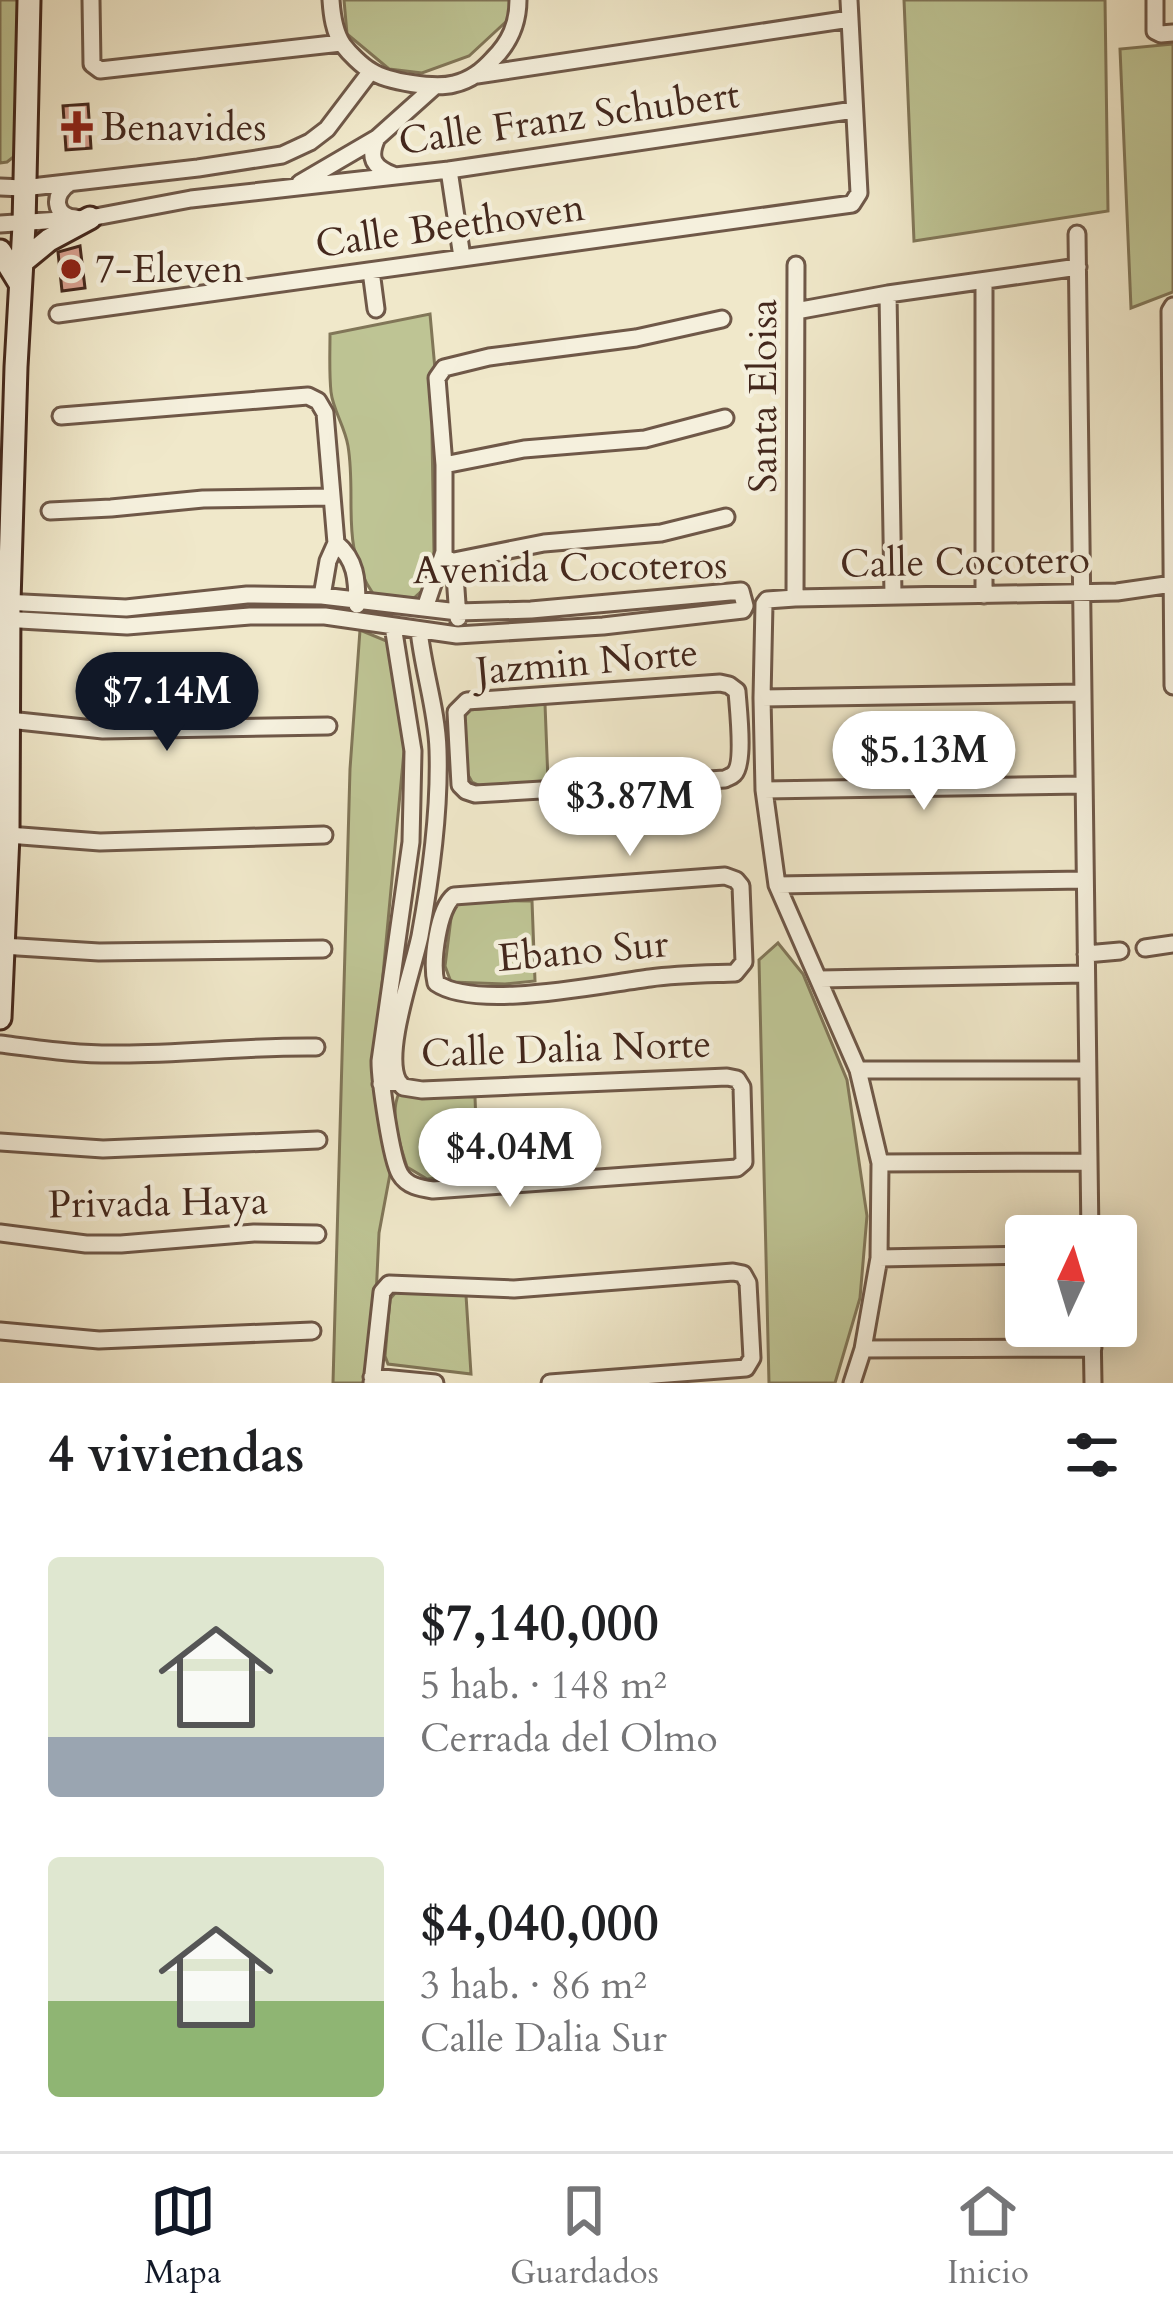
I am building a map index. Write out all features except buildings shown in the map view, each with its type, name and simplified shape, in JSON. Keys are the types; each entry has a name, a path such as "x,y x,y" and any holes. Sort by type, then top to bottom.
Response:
{"main road":[{"path":"0,1012 8,835 8,367 24,225 11,188 25,148 29,0"},
{"path":"0,169 25,148"},
{"path":"20,272 50,240 90,218"},
{"path":"0,251 20,272"}],"street":[{"path":"91,0 92,64 100,70 341,43"},
{"path":"331,0 341,43 371,71 434,87 477,75 850,19"},
{"path":"477,75 512,35 518,0"},
{"path":"849,0 854,110"},
{"path":"1155,0 1164,32"},
{"path":"11,188 282,154 310,142 327,128 371,71"},
{"path":"397,79 408,112"},
{"path":"292,188 377,138 434,87"},
{"name":"Calle Franz Schubert","path":"0,224 90,218 191,199 449,170 854,110"},
{"name":"Calle Beethoven","path":"58,314 851,204 859,193 854,110"},
{"path":"377,138 373,162 395,177"},
{"path":"449,170 462,257"},
{"path":"85,180 60,189 57,205 68,218 90,218"},
{"path":"1077,234 1089,1215"},
{"name":"Santa Eloisa","path":"795,598 796,265"},
{"path":"796,311 1078,267"},
{"path":"371,271 376,309"},
{"path":"984,281 984,595"},
{"path":"887,294 892,595"},
{"path":"1171,308 1173,683"},
{"path":"425,608 444,560 444,465 437,378 444,368 489,357 636,338 722,319"},
{"path":"61,416 308,396 318,401 325,413 336,543 322,596"},
{"path":"444,465 524,449 645,439 725,418"},
{"path":"50,511 203,499 330,497"},
{"path":"444,560 544,543 662,533 727,517"},
{"path":"336,543 353,563 357,619"},
{"path":"444,560 455,574 457,635"},
{"name":"Calle Cocotero","path":"762,698 762,609 767,600 1120,592 1172,584"},
{"name":"Avenida Cocoteros","path":"741,591 745,607 603,626 457,635 325,616 250,616 127,626 5,611 126,608 247,595 322,596 458,612 741,591"},
{"path":"389,1083 398,936 411,842 413,751 393,626"},
{"path":"392,1021 419,937 433,844 438,749 419,630"},
{"name":"Jazmin Norte","path":"720,683 737,691 739,768 724,779 475,794 460,785 457,750 456,712 467,701 720,683"},
{"path":"852,1383 879,1258 880,1163 858,1070 777,885 764,790 762,698 1082,694"},
{"path":"9,720 104,730 328,726"},
{"path":"413,751 457,750"},
{"path":"764,790 1084,785"},
{"path":"8,835 100,842 324,836"},
{"name":"Ebano Sur","path":"725,876 741,886 744,962 735,973 656,977 510,995 449,991 436,982 434,974 438,938 444,906 454,896 725,876"},
{"path":"777,885 1085,880"},
{"path":"398,936 438,938"},
{"path":"1145,948 1173,944"},
{"path":"2,946 99,952 323,949"},
{"path":"1086,953 1120,951"},
{"path":"820,979 1086,974"},
{"path":"0,1044 106,1054 316,1047"},
{"path":"858,1070 1087,1070"},
{"name":"Calle Dalia Norte","path":"737,1079 742,1087 742,1166 420,1188 398,1172 389,1083 422,1090 737,1079"},
{"path":"0,1142 103,1149 318,1140"},
{"path":"880,1163 1088,1162"},
{"name":"Privada Haya","path":"0,1232 86,1244 254,1233 316,1234"},
{"path":"879,1258 1005,1256"},
{"path":"436,1383 372,1380 386,1285 514,1289 733,1272 742,1274 748,1283 752,1358 746,1367 550,1383"},
{"path":"0,1331 99,1340 312,1331"},
{"path":"863,1349 1093,1348 1093,1383"}],"green space":[{"path":"0,0 20,0 16,155 0,163"},
{"path":"344,0 510,0 510,18 469,56 422,73 389,69 347,34"},
{"path":"904,0 1105,0 1108,211 914,241"},
{"path":"1173,44 1173,292 1131,308 1120,49"},
{"path":"430,314 435,369 434,554 427,586 414,598 374,595 356,559 346,439 331,392 330,334"},
{"path":"360,630 389,642 406,730 382,985 377,1091 390,1174 379,1233 372,1383 333,1383 350,769"},
{"path":"545,704 548,781 483,787 472,782 467,773 463,720 468,710"},
{"path":"467,900 532,901 535,981 451,982 445,966 452,910"},
{"path":"778,943 803,974 847,1080 867,1216 860,1298 835,1383 769,1383 759,960"},
{"path":"399,1093 475,1097 478,1176 427,1179 407,1167 395,1120"},
{"path":"421,1288 466,1295 471,1374 388,1364 390,1299 396,1292"}],"place":[{"name":"Benavides","path":"77,127"},
{"name":"7-Eleven","path":"71,269"}]}
